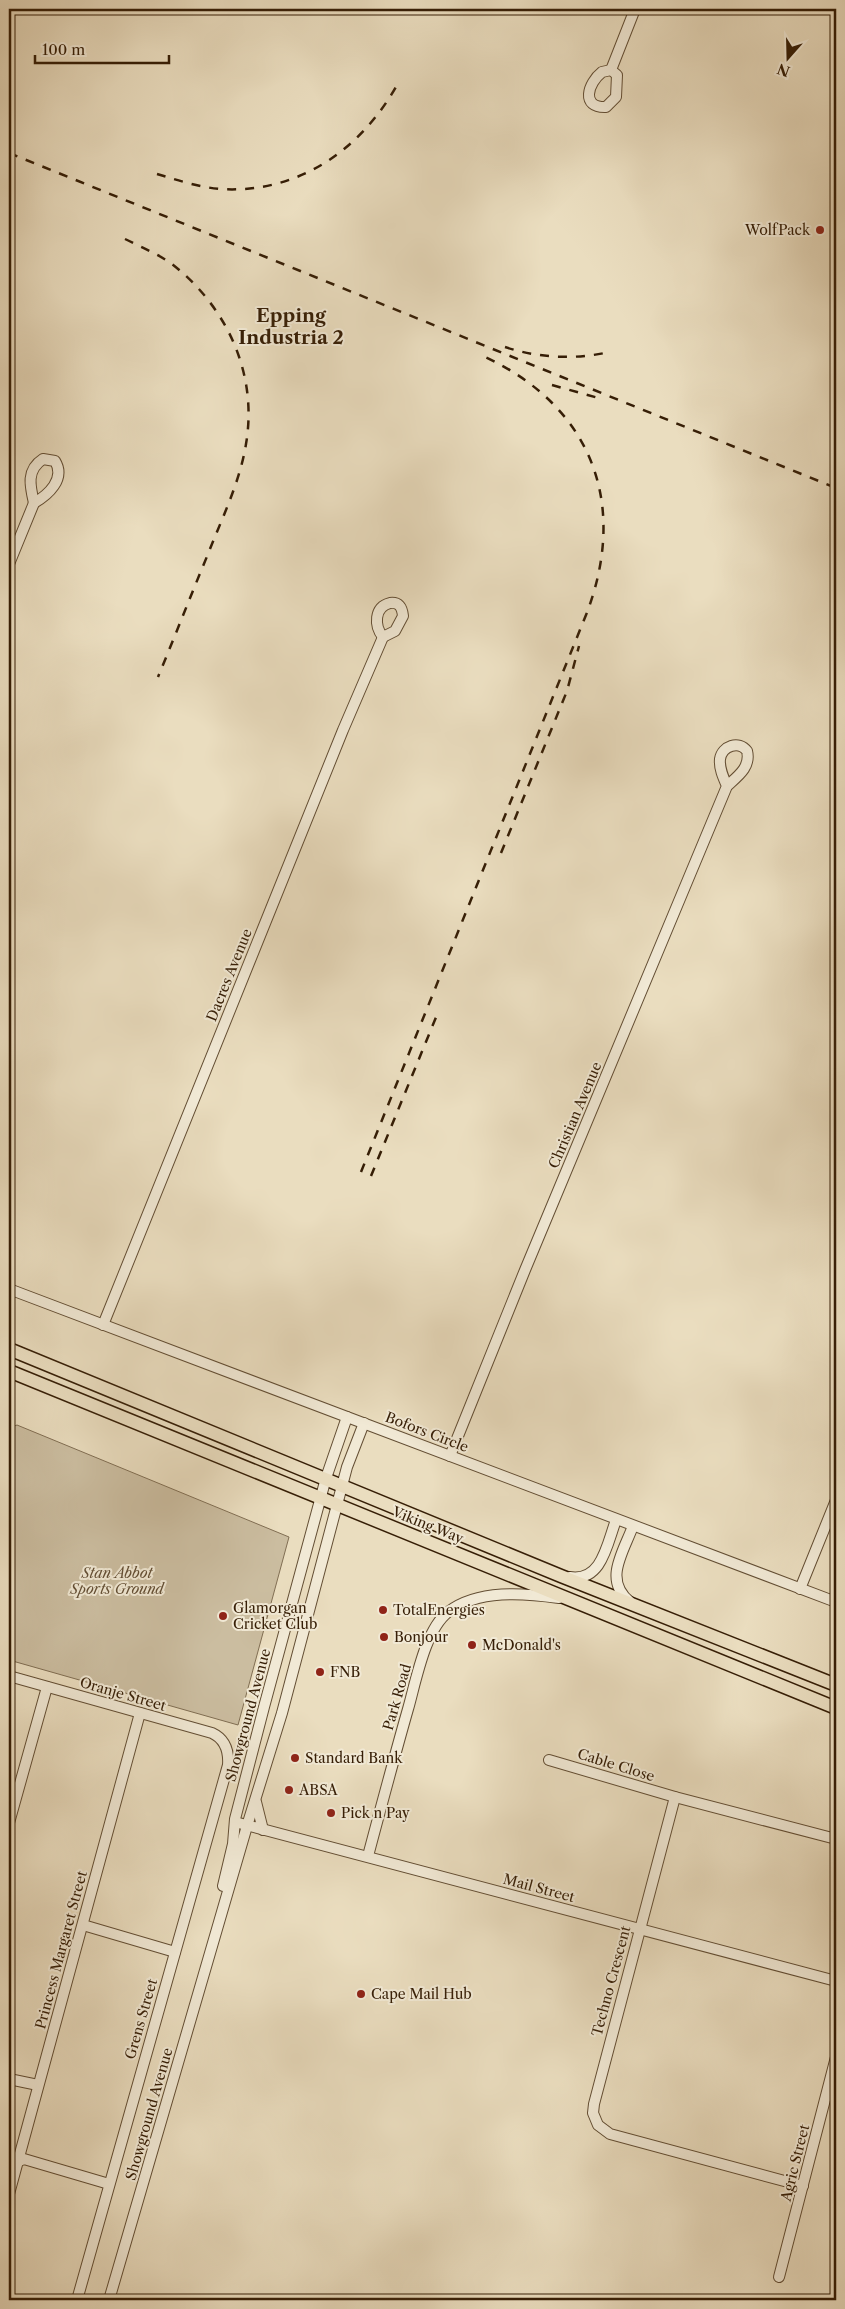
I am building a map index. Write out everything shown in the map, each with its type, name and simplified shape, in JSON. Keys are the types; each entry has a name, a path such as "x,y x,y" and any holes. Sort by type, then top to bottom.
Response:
{"main road":[{"name":"Viking Way","path":"9,1349 561,1576 836,1685"},
{"name":"Viking Way","path":"9,1371 836,1708"}],"street":[{"path":"611,70 635,9"},
{"path":"9,564 34,503"},
{"name":"Dacres Avenue","path":"104,1325 343,730 383,637"},
{"name":"Christian Avenue","path":"450,1456 525,1270 727,786"},
{"name":"Bofors Circle","path":"9,1289 836,1602"},
{"name":"Showground Avenue","path":"215,1936 233,1844 235,1822 326,1478 347,1417"},
{"name":"Showground Avenue","path":"109,2300 247,1826 282,1713 343,1485 364,1423"},
{"path":"800,1589 836,1500"},
{"path":"561,1576 582,1578 595,1571 616,1520"},
{"path":"633,1526 616,1578 620,1591 635,1605"},
{"name":"Park Road","path":"368,1856 392,1764 425,1651 435,1627 450,1611 475,1600 529,1594 572,1600"},
{"name":"Oranje Street","path":"9,1676 212,1733 226,1746"},
{"path":"9,1823 47,1687"},
{"name":"Princess Margaret Street","path":"9,2194 14,2162 38,2085 140,1713"},
{"name":"Grens Street","path":"77,2300 228,1764 226,1746"},
{"name":"Cable Close","path":"549,1760 675,1797"},
{"path":"675,1797 836,1839"},
{"name":"Techno Crescent","path":"675,1797 593,2113 598,2125 610,2134 803,2186"},
{"path":"255,1799 263,1830"},
{"name":"Mail Street","path":"235,1822 836,1981"},
{"path":"82,1925 175,1952"},
{"name":"Agric Street","path":"779,2277 836,2057"},
{"path":"9,2079 38,2085"},
{"path":"14,2162 24,2159 109,2184"}],"green space":[{"name":"Stan Abbot Sports Ground","path":"17,1425 289,1537 238,1725 9,1660 9,1428"}],"railway":[{"path":"157,174 196,185 220,189 248,189 275,184 300,176 324,164 365,130 382,109 397,85"},
{"path":"9,153 836,488"},
{"path":"125,239 172,264 191,281 223,321 234,344 242,368 247,392 249,418 240,472 158,677"},
{"path":"505,347 530,354 557,357 596,355 609,352"},
{"path":"361,1172 586,615 598,574 603,535 601,497 592,463 575,431 551,402 520,377 483,356"},
{"path":"552,385 602,399"},
{"path":"501,853 567,691 579,646"},
{"path":"371,1176 439,1010"}],"place":[{"name":"WolfPack","path":"820,230"},
{"name":"TotalEnergies","path":"383,1610"},
{"name":"Glamorgan Cricket Club","path":"223,1616"},
{"name":"Bonjour","path":"384,1637"},
{"name":"McDonald's","path":"472,1645"},
{"name":"FNB","path":"320,1672"},
{"name":"Standard Bank","path":"295,1758"},
{"name":"ABSA","path":"289,1790"},
{"name":"Pick n Pay","path":"331,1813"},
{"name":"Cape Mail Hub","path":"361,1994"}],"district":[{"name":"Epping Industria 2","path":"291,326"}]}
